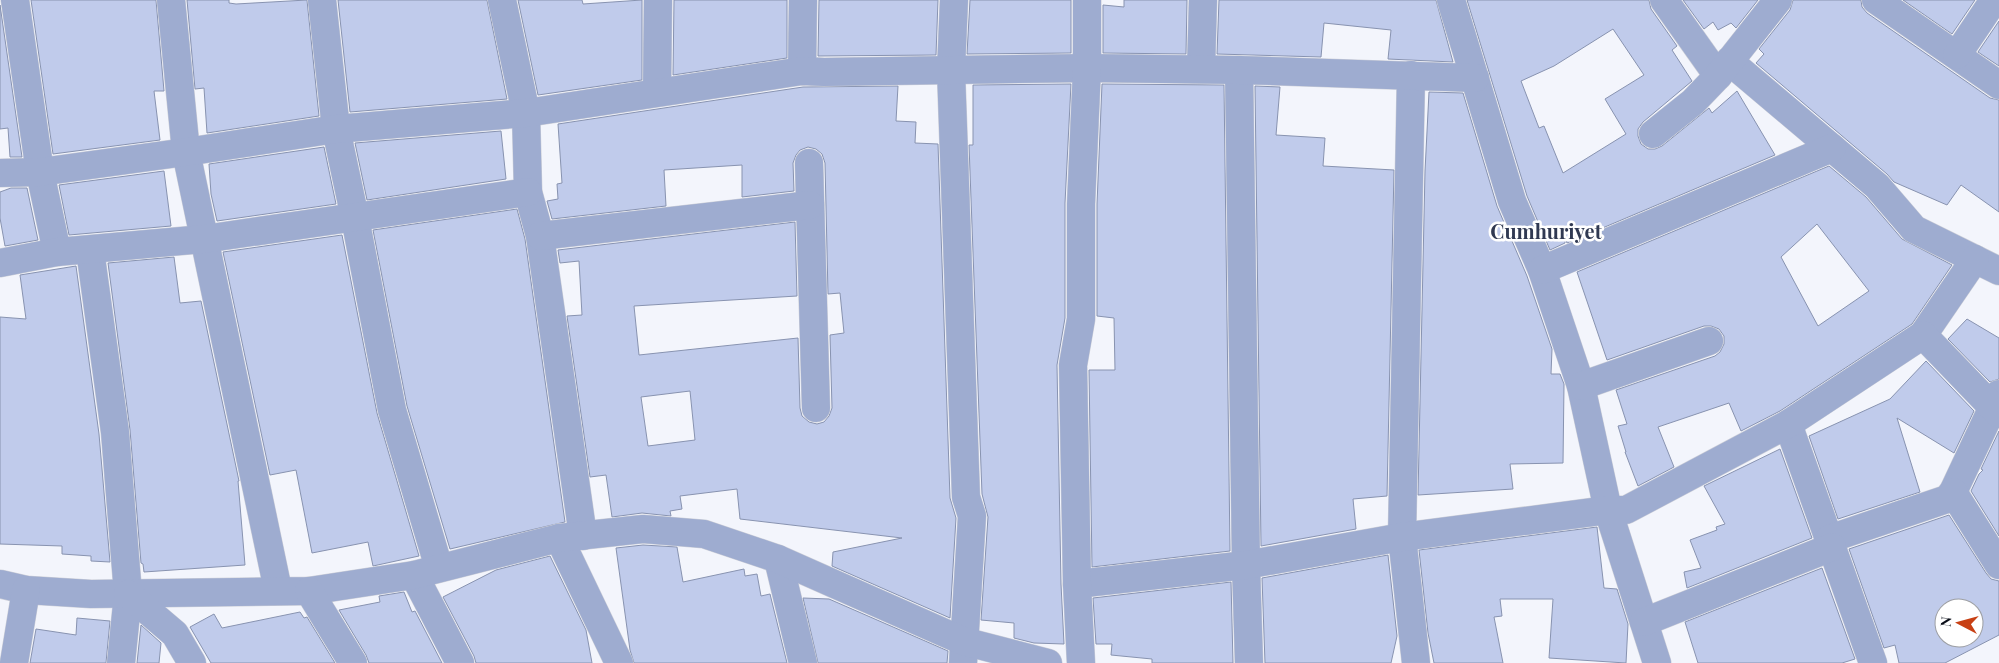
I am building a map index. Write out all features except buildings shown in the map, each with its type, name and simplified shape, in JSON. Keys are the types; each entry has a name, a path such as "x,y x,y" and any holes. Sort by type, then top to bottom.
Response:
{"street":[{"path":"15,0 40,172 57,252"},
{"path":"171,0 186,152 278,590"},
{"path":"322,0 336,129 392,410 440,568"},
{"path":"502,0 526,114 528,192 540,236 571,537 619,663"},
{"path":"657,92 658,0"},
{"path":"802,71 803,0"},
{"path":"954,0 951,70 966,498 972,516 963,652"},
{"path":"1081,663 1077,584 1073,365 1081,319 1081,204 1088,68 1088,0"},
{"path":"1201,69 1203,0"},
{"path":"1452,0 1512,201 1542,270 1580,386 1608,510 1657,663"},
{"path":"1664,0 1724,68 1832,148 1877,186 1914,229 1999,271"},
{"path":"1653,134 1694,102 1724,68 1778,0"},
{"path":"1876,0 1957,54 1999,85"},
{"path":"1957,54 1994,0"},
{"path":"0,173 40,172 336,129 526,114 657,92 802,71 1088,68 1201,69 1475,78"},
{"path":"1238,70 1246,565 1250,663"},
{"path":"1411,76 1402,537 1416,663"},
{"path":"1542,270 1832,148"},
{"path":"809,163 816,408"},
{"path":"0,263 57,252 204,239 528,192"},
{"path":"540,236 810,205"},
{"path":"90,250 115,432 128,594 121,663"},
{"path":"1077,584 1246,565 1402,537 1608,510 1626,510 1788,424 1923,335 1975,259"},
{"path":"1644,622 1831,543 1947,499 1997,405 1923,335"},
{"path":"1580,386 1709,342"},
{"path":"1788,424 1873,663"},
{"path":"1952,492 1999,565"},
{"path":"0,584 26,590 128,594 278,590 309,591 414,575 571,537 643,529 704,534 778,559 963,652 1048,663"},
{"path":"778,559 803,663"},
{"path":"414,575 460,663"},
{"path":"14,663 26,590"},
{"path":"309,591 353,663"},
{"path":"128,594 175,634 192,663"}],"district":[{"name":"Cumhuriyet","path":"1546,232"}]}
